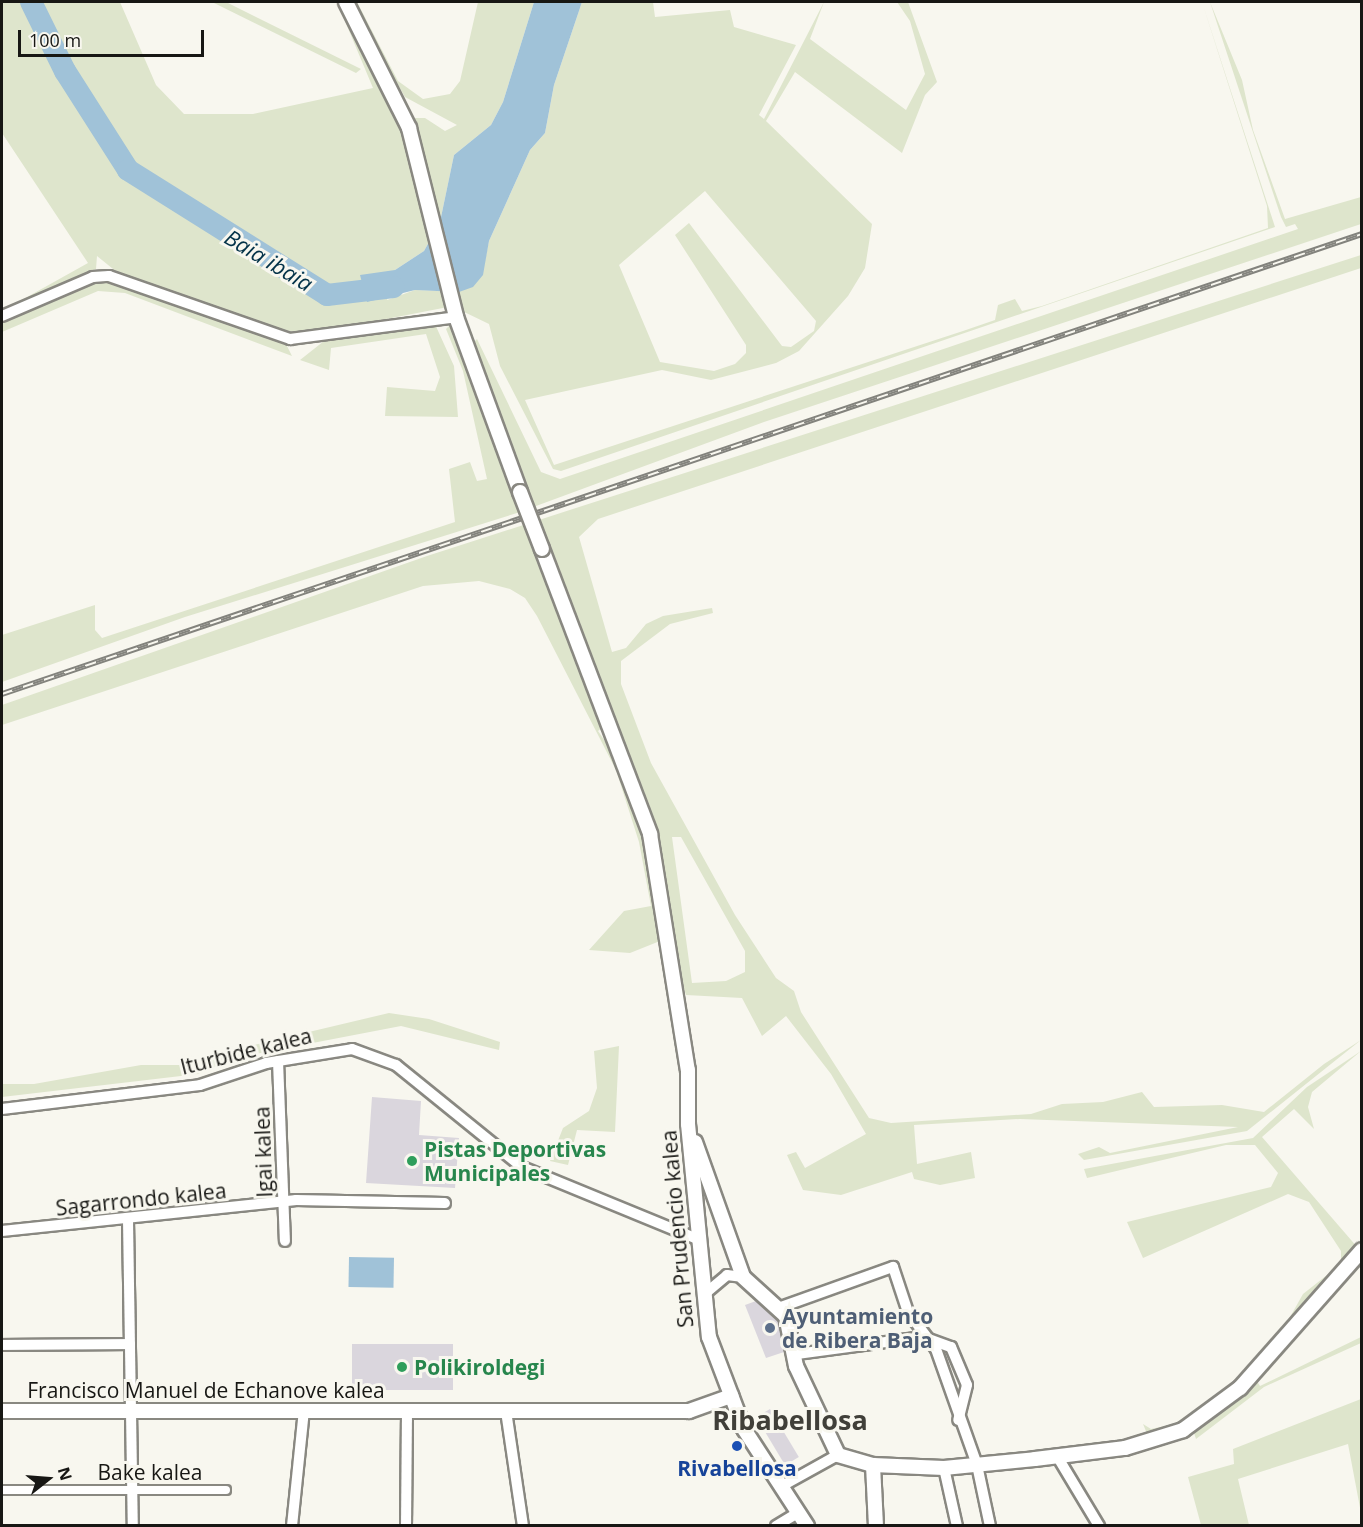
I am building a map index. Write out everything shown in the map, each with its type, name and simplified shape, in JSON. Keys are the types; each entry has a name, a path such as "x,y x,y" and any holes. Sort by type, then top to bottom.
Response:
{"street":[{"name":"San Prudencio kalea","path":"346,2 410,128 432,207 456,317 520,492 645,813 688,1070 688,1124 707,1292 709,1337 744,1429 807,1526"},
{"path":"2,316 93,277 110,276 290,339 456,317"},
{"name":"Iturbide kalea","path":"2,1109 200,1085 278,1061 351,1049 368,1053 396,1065 522,1167 700,1240"},
{"name":"Igai kalea","path":"278,1061 285,1241"},
{"path":"688,1124 743,1278"},
{"name":"Sagarrondo kalea","path":"2,1231 128,1220 284,1202 445,1203"},
{"path":"128,1220 133,1526"},
{"path":"782,1486 838,1455 873,1466 944,1468 1057,1456 1155,1440 1206,1418 1240,1388 1362,1250"},
{"path":"781,1307 892,1267 923,1338 936,1348 958,1420 977,1465 990,1526"},
{"path":"707,1292 727,1275 743,1278 781,1307 797,1354 796,1366 838,1455"},
{"path":"797,1354 923,1338 951,1347 958,1356 968,1392 958,1420"},
{"path":"2,1345 130,1344"},
{"name":"Francisco Manuel de Echanove kalea","path":"2,1411 689,1412 731,1396"},
{"path":"292,1526 304,1410"},
{"path":"406,1526 407,1411"},
{"path":"506,1411 523,1526"},
{"path":"1057,1456 1100,1526"},
{"path":"873,1466 876,1526"},
{"path":"944,1468 957,1526"},
{"name":"Bake kalea","path":"2,1491 226,1490"},
{"path":"776,1526 798,1513"}],"green space":[{"path":"2,2 120,2 156,85 184,114 253,114 373,88 337,2 342,2 404,132 413,163 425,159 413,118 425,118 445,131 457,125 405,97 351,2 357,2 398,81 423,99 450,94 460,81 478,2 534,2 503,102 491,125 454,155 440,222 424,251 395,270 387,300 415,290 444,291 448,307 325,331 277,331 118,273 97,256 96,269 2,311 88,263 2,133"},
{"path":"212,2 226,2 361,69 356,73"},
{"path":"582,2 653,2 655,17 730,10 734,27 796,45 759,115 764,119 824,2 810,39 906,110 925,74 910,21 897,2 908,2 937,82 925,95 902,153 795,72 766,121 872,224 865,268 848,296 799,351 776,363 711,380 662,370 525,400 554,465 995,320 998,305 1015,299 1022,311 1042,306 1268,228 1267,206 1202,2 1275,227 561,471 553,469 500,366 489,324 458,309 455,292 482,275 489,241 530,150 545,133 554,85","holes":["705,191 816,321 814,331 791,347 782,346 689,223 675,235 746,345 746,353 735,364 714,371 660,362 619,265"]},
{"path":"1210,2 1242,80 1253,130 1285,219 1361,197 1361,224 764,422 517,513 185,617 2,682 2,635 95,605 95,630 102,638 455,522 449,469 470,462 477,481 487,479 463,371 446,329 450,325 514,501 529,495 473,343 477,339 541,472 560,479 1298,229 1295,224 1286,227 1281,217"},
{"path":"1361,255 1361,268 598,519 579,537 612,652 626,648 646,624 663,616 712,608 713,613 670,624 621,661 621,684 651,763 735,915 776,978 794,991 801,1012 869,1118 891,1123 1031,1114 1062,1104 1103,1102 1142,1092 1154,1107 1222,1105 1264,1112 1324,1064 1361,1040 1247,1131 1084,1160 1078,1154 1099,1147 1110,1153 1238,1127 1020,1119 914,1125 917,1164 971,1152 975,1178 940,1185 914,1179 912,1172 841,1195 803,1190 787,1155 796,1152 805,1168 866,1134 831,1074 786,1016 762,1036 742,998 686,995 674,957 653,816 547,539 532,545 605,725 598,731 618,760 642,824 660,941 630,953 589,950 624,911 651,906 639,842 616,770 537,616 525,598 510,589 479,581 423,586 2,725 2,705 427,556","holes":["672,837 681,837 745,951 745,972 726,981 692,983"]},
{"path":"107,282 286,344 292,356 125,293 98,291 2,332 2,322 82,285"},
{"path":"434,322 454,366 458,417 385,416 387,387 435,391 440,377 426,334 331,348 329,370 300,360 324,341"},
{"path":"389,1013 429,1019 500,1042 499,1050 401,1026 235,1058 198,1074 2,1097 2,1084 34,1084 141,1065 196,1065 241,1048"},
{"path":"619,1046 615,1132 577,1130 568,1165 550,1161 563,1128 589,1111 597,1088 594,1051"},
{"path":"1361,1051 1312,1092 1308,1107 1314,1129 1294,1109 1262,1137 1358,1248 1231,1391 1190,1422 1148,1436 1143,1424 1151,1429 1174,1424 1232,1386 1285,1326 1303,1294 1341,1264 1341,1251 1309,1202 1288,1194 1143,1258 1127,1222 1271,1187 1278,1173 1255,1145 1226,1145 1087,1178 1084,1169 1253,1138 1307,1087"},
{"path":"1361,1337 1361,1343 1264,1387 1196,1439 1193,1430 1255,1378 1260,1386"},
{"path":"1361,1399 1361,1513 1348,1444 1238,1479 1249,1525 1201,1525 1188,1477 1234,1464 1233,1449"}],"water":[{"path":"534,2 582,2 554,85 545,133 530,150 489,241 483,275 473,287 459,292 415,290 367,302 360,275 395,270 424,251 440,222 454,155 491,125 503,102"},
{"path":"349,1257 394,1258 393,1288 348,1287"}],"building":[{"name":"Pistas Deportivas Municipales","path":"372,1097 421,1101 419,1135 459,1138 455,1188 366,1183"},
{"name":"Ayuntamiento de Ribera Baja","path":"756,1301 778,1321 784,1352 766,1358 745,1305"},
{"name":"Polikiroldegi","path":"352,1344 453,1344 453,1390 352,1390"},
{"path":"770,1409 799,1457 785,1465 756,1417"}],"waterway":[{"name":"Baia ibaia","path":"31,2 65,71 128,170 327,295 394,287"}],"railway":[{"path":"2,694 1362,234"}],"place":[{"name":"Pistas Deportivas Municipales","path":"412,1161"},
{"name":"Ayuntamiento de Ribera Baja","path":"770,1328"},
{"name":"Polikiroldegi","path":"402,1367"},
{"name":"Rivabellosa","path":"737,1446"}],"district":[{"name":"Ribabellosa","path":"790,1420"}]}
